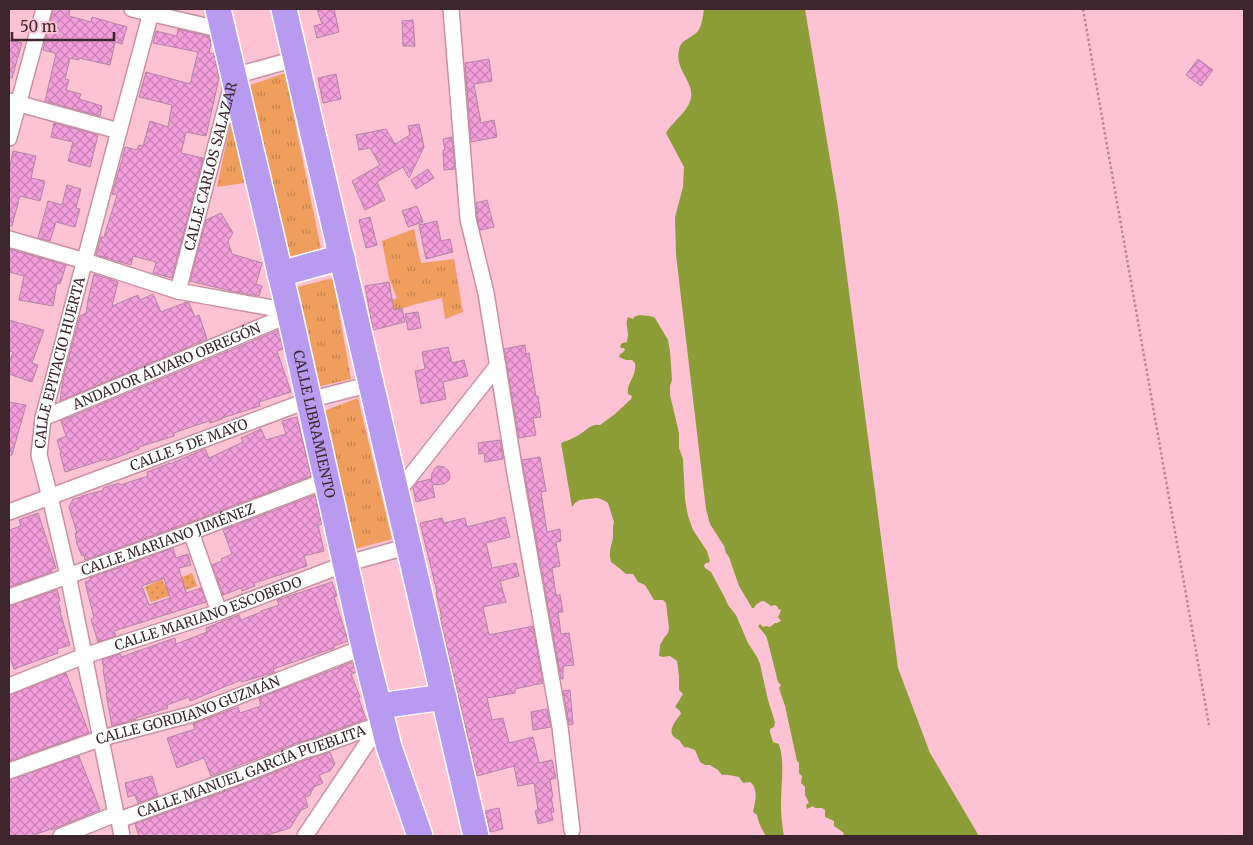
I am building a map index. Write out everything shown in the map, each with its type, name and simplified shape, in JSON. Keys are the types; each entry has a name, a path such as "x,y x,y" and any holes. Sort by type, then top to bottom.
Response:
{"highway":[{"path":"284,9 476,836"},
{"name":"CALLE LIBRAMIENTO","path":"221,20 381,718 389,747 420,836"},
{"path":"280,274 342,257"},
{"path":"381,718 444,697"}],"street":[{"path":"9,138 14,102 44,9"},
{"path":"132,9 221,20"},
{"path":"451,9 468,219 486,292 515,473 560,727 572,830"},
{"name":"CALLE EPITACIO HUERTA","path":"122,836 68,575 39,455 43,418 152,11"},
{"name":"CALLE CARLOS SALAZAR","path":"178,291 234,76 295,59"},
{"path":"14,102 119,131"},
{"path":"9,239 178,291 289,313"},
{"name":"ANDADOR ÁLVARO OBREGÓN","path":"43,418 289,313"},
{"path":"397,493 498,365"},
{"name":"CALLE 5 DE MAYO","path":"9,512 309,400 371,384"},
{"name":"CALLE MARIANO JIMÉNEZ","path":"9,597 191,532 327,480"},
{"path":"191,532 219,612"},
{"name":"CALLE MARIANO ESCOBEDO","path":"9,686 84,656 219,612 346,564 409,546"},
{"name":"CALLE GORDIANO GUZMÁN","path":"9,771 102,738 193,714 364,647"},
{"path":"304,835 381,718"},
{"name":"CALLE MANUEL GARCÍA PUEBLITA","path":"61,836 316,747 381,718"}],"path":[{"path":"1083,9 1209,726"}],"green space":[{"path":"285,73 321,249 289,261 250,85"},
{"path":"232,115 244,183 217,187"},
{"path":"414,229 421,263 454,259 463,312 445,319 442,298 416,304 371,319 370,308 397,298 389,278 382,241"},
{"path":"333,278 351,379 316,387 293,288"},
{"path":"358,398 392,539 355,549 324,411"},
{"path":"192,573 197,586 151,602 145,587 162,579 164,584"}],"shaded area":[{"path":"704,9 805,9 838,207 898,668 930,753 979,836 843,836 844,833 834,826 834,821 825,817 825,810 813,806 807,809 806,805 809,803 805,795 805,787 801,783 802,776 799,773 799,763 779,688 781,685 778,682 766,636 758,626 760,624 763,627 770,627 781,621 778,617 781,610 775,605 771,606 764,601 759,602 752,608 739,586 724,546 710,524 706,509 676,255 675,217 683,187 684,167 666,133 687,108 691,98 690,86 679,63 679,50 684,41 699,29"},
{"path":"639,315 655,318 668,340 672,380 670,395 679,433 679,448 683,459 685,499 693,530 707,551 710,561 704,565 705,568 711,572 728,605 736,615 748,643 760,664 775,722 770,732 773,742 779,744 781,751 781,808 784,836 766,836 757,815 753,812 755,788 750,782 743,783 739,777 722,775 710,765 705,765 700,762 695,750 685,748 673,736 672,727 681,714 675,707 683,694 679,690 677,661 670,656 659,656 660,645 669,628 666,603 663,600 654,600 645,585 638,582 633,574 626,574 611,562 610,550 614,522 608,503 597,498 580,500 572,507 561,443 591,427 600,425 631,399 632,396 628,394 628,390 635,363 632,360 619,357 625,350 620,346 622,343 627,342 628,317 633,319"}],"building":[{"path":"53,9 70,9 69,16 91,22 92,17 127,27 122,44 115,42 110,65 79,58 79,60 70,58 65,79 69,80 66,90 81,94 79,99 102,106 100,116 45,101 56,54 43,50"},
{"path":"317,9 334,9 339,32 317,38 314,26 322,24"},
{"path":"413,20 415,46 403,46 402,21"},
{"path":"178,29 210,37 209,53 214,54 219,78 206,136 186,132 181,153 203,158 172,278 153,273 156,262 133,256 131,265 96,255 101,237 104,237 117,195 112,194 125,147 137,150 139,145 143,146 150,121 168,127 172,105 139,97 146,72 190,84 198,52 153,43 156,31 177,36"},
{"path":"9,40 22,43 12,78 9,78"},
{"path":"489,59 492,81 474,84 481,123 494,120 497,137 471,142 465,63"},
{"path":"1198,59 1213,70 1201,86 1186,75"},
{"path":"336,74 341,99 323,103 318,78"},
{"path":"54,123 98,135 90,167 68,161 73,142 51,137"},
{"path":"419,124 424,147 409,178 403,167 377,182 385,200 365,210 352,181 380,165 370,148 359,150 356,135 386,129 395,144 410,135 408,126"},
{"path":"452,137 455,169 444,170 443,150 445,150 443,139"},
{"path":"13,151 36,156 31,178 45,181 40,201 20,196 12,226 9,226 9,171"},
{"path":"428,169 434,178 416,189 411,180"},
{"path":"67,185 81,189 76,208 80,209 75,227 56,222 50,241 38,238 48,201 62,205"},
{"path":"487,200 494,227 480,230 476,203"},
{"path":"417,206 423,222 408,227 402,211"},
{"path":"221,213 233,233 228,241 232,254 262,263 256,284 262,286 259,296 190,281 206,220"},
{"path":"370,217 377,245 366,248 359,220"},
{"path":"437,221 441,241 450,239 453,252 426,259 419,225"},
{"path":"9,249 66,265 60,284 57,283 53,306 19,300 24,276 9,272"},
{"path":"94,274 118,282 112,306 138,295 140,300 153,294 161,312 187,302 189,303 195,317 199,315 207,339 60,401 63,379 80,316 86,313"},
{"path":"389,282 394,310 402,308 405,322 373,330 365,286"},
{"path":"418,312 421,328 408,330 405,314"},
{"path":"9,320 44,330 32,363 38,365 32,382 9,374 9,363 13,352 9,351"},
{"path":"279,330 283,349 277,351 291,392 259,402 260,406 174,433 174,436 139,447 139,449 107,461 106,459 65,472 57,440 66,436 61,421"},
{"path":"525,345 526,354 529,353 541,417 533,418 536,435 519,438 504,349"},
{"path":"448,347 452,363 464,360 468,376 443,382 446,399 421,404 415,371 425,369 422,352"},
{"path":"9,402 26,405 12,455 9,455"},
{"path":"297,417 311,476 85,560 84,555 82,556 77,544 75,533 77,533 69,507 73,499 104,490 103,488 119,483 120,485 148,476 147,472 205,449 209,458 243,442 241,438 261,429 266,440 286,434 282,421"},
{"path":"500,440 503,459 485,462 484,453 479,454 478,443"},
{"path":"540,457 546,491 541,492 547,532 560,529 561,541 556,542 560,566 552,568 556,595 560,595 563,612 558,612 561,634 569,633 574,665 563,666 563,679 561,679 522,460"},
{"path":"438,466 444,467 449,471 449,480 444,484 432,485 435,497 416,502 413,488 418,482 431,479 431,482 432,473"},
{"path":"315,495 322,524 318,525 324,551 304,556 307,566 254,583 255,586 242,591 241,588 223,595 212,565 232,554 223,530"},
{"path":"38,513 56,568 51,570 52,572 9,587 9,530 21,526 19,520"},
{"path":"505,517 510,537 486,543 492,568 516,563 519,576 500,581 506,602 483,607 489,635 533,626 543,683 515,689 515,693 487,698 492,720 503,718 509,743 533,737 539,763 552,760 556,778 550,780 553,797 551,797 554,812 551,812 553,820 538,824 535,811 538,810 534,783 518,786 514,766 477,776 420,523 442,518 444,523 465,518 467,527"},
{"path":"173,548 176,558 188,554 191,565 179,568 186,593 201,588 206,602 114,631 116,636 98,642 91,619 94,618 85,582 90,580 90,578","holes":["164,578 170,598 149,605 142,586"]},
{"path":"332,582 337,596 334,597 348,641 334,646 334,648 273,669 274,672 242,682 241,680 190,701 189,697 167,705 168,708 112,726 102,660 120,654 121,657 175,638 176,644 207,632 206,628 223,621 239,615 241,620 279,605 277,600"},
{"path":"57,590 60,612 70,645 57,649 58,653 14,669 9,655 9,606"},
{"path":"353,662 356,672 351,674 366,719 211,776 204,758 177,768 167,738 195,729 193,724 238,707 240,713 261,706 259,698"},
{"path":"66,673 89,733 9,761 9,695"},
{"path":"570,690 573,724 569,725 563,691"},
{"path":"547,709 551,727 533,730 531,712"},
{"path":"330,752 335,764 330,771 319,775 323,783 314,787 309,796 305,797 308,807 301,810 290,828 264,836 139,836 135,824"},
{"path":"79,756 100,810 31,836 9,836 9,780"},
{"path":"152,776 158,796 138,803 135,795 128,797 125,783"},
{"path":"499,808 503,829 490,832 485,811"}]}
